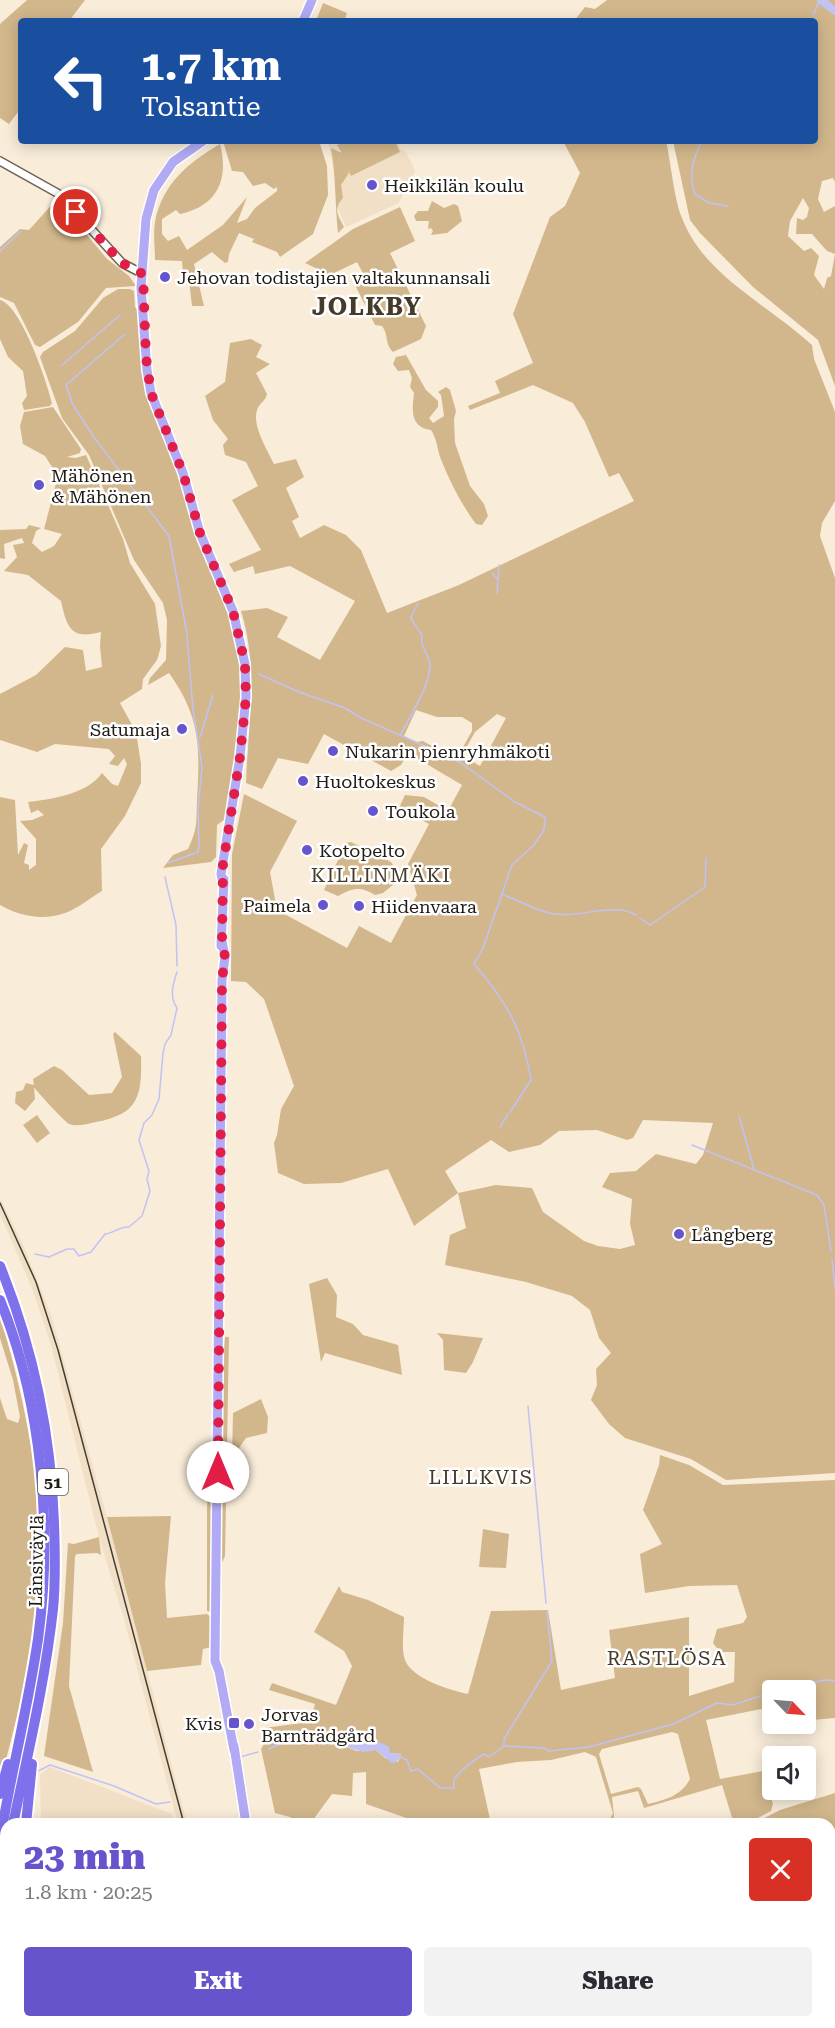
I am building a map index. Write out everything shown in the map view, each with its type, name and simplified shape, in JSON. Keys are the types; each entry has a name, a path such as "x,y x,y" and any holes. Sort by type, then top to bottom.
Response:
{"highway":[{"name":"Länsiväylä","path":"0,1266 17,1310 34,1366 48,1433 53,1477 56,1566 54,1597 38,1704 14,1818"},
{"name":"Länsiväylä","path":"0,1299 22,1367 41,1475 43,1585 30,1683 4,1818"},
{"path":"0,1794 21,1709 30,1683"},
{"path":"27,1818 38,1704"}],"main road":[{"path":"304,18 312,0"},
{"path":"199,144 172,162 154,190 146,219 143,312 151,393 183,473 200,533 233,611 245,664 246,697 240,757 221,874 223,884 220,957 223,969 215,1661 219,1671 230,1732 234,1741 245,1818"}],"street":[{"path":"0,161 59,194 122,263 143,274"}],"shaded area":[{"path":"27,0 85,0 71,18 18,18 18,112 9,124 0,118 0,24"},
{"path":"607,0 835,0 835,182 833,178 822,181 818,199 824,212 835,206 835,254 835,386 818,340 753,287 690,220 674,144 818,144 818,18 576,18 585,7 595,9","holes":["803,198 809,208 807,217 803,220 797,218 796,234 812,234 827,251 835,254 831,276 827,278 824,289 814,275 819,256 811,248 804,251 788,236 790,221"]},
{"path":"323,3 347,13 345,18 317,18"},
{"path":"220,144 223,169 218,189 212,198 193,210 180,214 176,210 162,219 162,234 168,241 179,236 187,250 223,225 247,197 237,223 247,219 255,208 277,191 277,187 274,189 265,183 253,186 243,172 232,171 224,144 320,144 327,166 328,195 313,234 280,257 277,252 252,242 254,239 239,233 229,254 228,262 225,263 212,252 194,264 204,306 192,306 189,280 183,273 182,261 155,260 155,222 159,208 170,185 178,176 198,158"},
{"name":"Heikkilän koulu","path":"329,144 398,144 401,150 406,152 415,171 399,203 346,227 336,204 336,180"},
{"path":"396,144 400,152 351,176 347,168 349,173 341,185 343,198 337,209 344,227 338,233 331,148 342,153 337,145"},
{"path":"565,144 667,144 679,210 692,238 721,273 812,345 814,359 835,412 835,501 822,523 820,536 835,578 835,1473 726,1480 691,1459 625,1438 609,1424 591,1400 597,1385 596,1369 611,1353 599,1338 590,1310 572,1296 526,1282 445,1265 450,1235 466,1228 458,1193 414,1226 388,1169 341,1183 304,1184 278,1173 274,1143 281,1109 294,1086 264,999 246,982 231,981 232,854 244,794 297,821 270,872 277,910 347,948 359,926 391,943 417,895 408,864 429,824 399,808 405,795 424,797 448,811 462,785 408,753 401,765 391,771 324,734 308,764 278,758 262,789 246,783 251,675 250,654 241,611 267,608 288,617 277,637 320,660 355,601 290,566 255,574 253,566 234,572 229,564 261,550 232,500 258,486 246,462 225,455 223,445 228,439 213,420 205,396 225,382 230,343 251,339 262,345 256,357 270,364 256,373 267,394 257,410 258,430 274,464 296,459 304,477 286,488 299,517 292,521 300,538 324,525 346,535 361,550 387,613 459,585 634,501 619,473 609,477 585,422 573,403 533,385 470,410 468,406 500,393 495,381 533,363 513,314 550,217 565,206 580,173","holes":["416,710 437,717 462,717 472,723 472,731 457,758 423,741 416,742 404,736","497,714 506,718 480,766 462,755 475,732","643,1120 713,1123 703,1155 696,1164 656,1154 636,1171 610,1173 602,1187 632,1199 630,1224 635,1245 620,1249 598,1246 584,1241 543,1212 532,1188 496,1185 458,1193 445,1171 491,1140 509,1152 540,1145 559,1131 597,1130 627,1140 633,1138"]},
{"path":"57,199 107,259 129,276 136,286 106,288 78,322 40,347 35,345 14,303 0,297 0,247 20,229 29,230"},
{"path":"432,201 444,208 454,204 458,206 462,221 447,233 431,235 433,231 431,228 428,229 429,221 416,221 414,216 418,211 428,211"},
{"path":"400,207 415,241 390,253 426,326 421,339 393,352 388,345 384,329 382,326 375,325 355,285 366,279 357,262 330,275 305,263 353,229"},
{"path":"118,289 134,291 135,307 140,313 144,365 235,630 244,666 230,806 224,820 217,825 216,857 211,862 163,868 173,855 188,849 195,830 198,748 193,719 180,689 169,673 148,685 150,678 166,660 167,620 163,603 134,560 89,455 62,418 40,357 43,352 75,331 103,298"},
{"path":"0,300 8,305 24,329 45,379 52,403 50,406 24,410 22,403 27,396 23,371 8,357 0,339"},
{"path":"406,355 426,390 438,401 438,407 429,418 433,423 444,416 441,395 438,392 446,387 450,390 456,411 455,443 470,486 484,504 488,516 482,525 476,524 456,492 431,430 419,425 414,417 414,393 410,387 412,378 409,370 398,371 393,364 396,357"},
{"path":"53,407 81,449 80,453 67,457 76,458 86,455 123,539 130,563 155,604 161,646 157,660 143,679 142,689 120,703 136,732 141,764 141,783 125,816 101,849 102,891 70,911 40,917 15,912 0,905 0,797 15,800 18,855 24,843 28,845 24,863 29,865 29,870 36,865 36,839 20,821 32,820 44,815 38,810 31,813 28,802 79,791 96,780 102,773 112,784 118,786 127,764 124,758 118,766 109,764 115,756 109,749 55,744 37,752 0,740 0,694 36,675 65,647 83,650 86,671 102,667 101,632 83,634 72,630 68,625 61,601 28,575 4,571 17,557 13,545 24,543 22,538 4,544 5,559 0,558 0,530 26,529 29,525 41,528 36,531 32,543 42,552 54,546 62,534 44,529 58,476 45,456 23,444 20,426 24,412"},
{"path":"351,842 391,862 405,884 394,884 383,893 375,895 356,889 338,896 324,890 346,843"},
{"path":"115,1032 141,1056 139,1092 135,1101 121,1114 86,1124 69,1124 34,1087 35,1099 25,1111 15,1103 16,1092 23,1090 26,1083 34,1085 33,1079 54,1066 62,1070 89,1095 112,1093 122,1077 113,1034"},
{"path":"37,1115 50,1133 37,1143 23,1125"},
{"path":"0,1198 24,1247 52,1318 107,1517 185,1818 176,1818 124,1619 99,1537 51,1345 32,1288 0,1214"},
{"path":"327,1278 337,1295 336,1317 353,1324 363,1335 398,1345 402,1375 325,1353 321,1362 309,1284"},
{"path":"0,1316 28,1430 34,1468 40,1545 39,1584 32,1644 0,1784 0,1398 7,1419 18,1423 20,1417 13,1380 0,1338"},
{"path":"437,1333 483,1338 466,1373 444,1370 443,1340"},
{"path":"225,1337 229,1337 225,1556 219,1569 221,1369"},
{"path":"261,1399 268,1417 267,1433 246,1438 232,1458 233,1413"},
{"path":"216,1440 211,1612 207,1611 207,1509 210,1446"},
{"path":"660,1455 689,1465 723,1485 835,1480 835,1718 816,1720 816,1680 762,1680 762,1709 706,1720 720,1779 762,1771 762,1800 772,1800 771,1811 758,1818 732,1818 722,1785 644,1808 638,1791 612,1797 614,1816 611,1818 613,1813 596,1757 585,1752 551,1760 517,1762 479,1769 490,1818 406,1818 366,1804 366,1772 353,1773 352,1796 332,1794 314,1818 291,1818 275,1813 261,1749 265,1742 264,1728 310,1722 315,1704 269,1690 272,1683 336,1705 352,1666 344,1651 314,1632 339,1586 342,1592 368,1600 404,1617 403,1651 409,1667 432,1683 468,1694 491,1611 548,1610 561,1690 615,1678 609,1630 689,1617 689,1696 734,1682 735,1652 720,1652 713,1643 717,1629 743,1623 747,1617 737,1585 689,1586 645,1593 640,1554 662,1544 643,1510 659,1465","holes":["344,1731 375,1741 390,1753 401,1754 398,1762 385,1758 376,1750 357,1751 331,1741 335,1734","672,1732 678,1734 690,1779 677,1793 648,1804 638,1787 611,1794 599,1754 602,1749"]},
{"path":"171,1516 165,1583 167,1618 207,1614 212,1618 212,1647 203,1649 201,1665 147,1671 107,1517"},
{"path":"483,1529 509,1534 506,1568 479,1567"},
{"path":"99,1537 101,1555 97,1553 75,1556 69,1686 93,1772 44,1756 63,1623 68,1543 74,1544"},
{"path":"50,1767 172,1814 173,1818 41,1818 40,1774"},
{"path":"835,1793 835,1818 765,1818 780,1810"}],"water":[{"path":"344,1731 384,1744 389,1747 390,1753 401,1754 397,1762 392,1763 376,1750 363,1752 331,1742 331,1736"}],"waterway":[{"path":"813,15 820,0"},
{"path":"821,0 835,11"},
{"path":"701,144 692,167 695,194 709,203 728,206"},
{"path":"0,251 21,231"},
{"path":"61,366 120,315"},
{"path":"125,334 66,385 72,403 93,436 169,536 187,634"},
{"path":"497,593 499,565"},
{"path":"492,573 497,579"},
{"path":"401,734 423,693 429,675 429,659 422,644 422,635 411,617 418,603"},
{"path":"168,863 198,852 199,847 198,809 202,767 193,710 187,636"},
{"path":"259,674 299,692 345,708 361,718 443,754 461,763 515,802 545,817 544,830 534,845 512,865 483,948 474,964 496,991 512,1017 528,1062 531,1080 510,1112"},
{"path":"200,737 213,695"},
{"path":"640,918 650,925 705,887 706,858"},
{"path":"165,877 176,925 177,966"},
{"path":"502,894 531,907 560,915 606,910 627,911 636,915"},
{"path":"35,1254 49,1257 67,1249 74,1249 79,1256 91,1252 105,1234 129,1227 142,1216 150,1191 147,1179 149,1171 139,1140 144,1123 152,1115 159,1099 163,1053 165,1044 171,1035 177,1008 172,995 177,972"},
{"path":"500,1127 508,1114"},
{"path":"739,1116 754,1169"},
{"path":"692,1145 817,1195 824,1205 831,1251"},
{"path":"832,1259 835,1288"},
{"path":"528,1406 546,1603"},
{"path":"504,1746 504,1739 552,1661 547,1611"},
{"path":"816,1682 835,1681"},
{"path":"400,1757 407,1760 411,1771 418,1769 440,1788 454,1788 454,1779 468,1765 484,1754 489,1757 504,1746 544,1748 549,1751 589,1747 673,1724 717,1703 733,1705 762,1695"},
{"path":"269,1749 296,1736 330,1738"},
{"path":"240,1757 258,1752"},
{"path":"38,1771 50,1765 114,1786 156,1804 170,1802"}],"railway":[{"path":"0,1203 36,1282 58,1350 182,1818"}],"place":[{"name":"Heikkilän koulu","path":"372,185"},
{"name":"Jehovan todistajien valtakunnansali","path":"165,277"},
{"name":"Mähönen & Mähönen","path":"39,485"},
{"name":"Satumaja","path":"182,729"},
{"name":"Nukarin pienryhmäkoti","path":"333,751"},
{"name":"Huoltokeskus","path":"303,781"},
{"name":"Toukola","path":"373,811"},
{"name":"Kotopelto","path":"307,850"},
{"name":"Paimela","path":"323,905"},
{"name":"Hiidenvaara","path":"359,906"},
{"name":"Långberg","path":"679,1234"},
{"name":"Kvis","path":"234,1723"},
{"name":"Jorvas Barnträdgård","path":"249,1724"}],"district":[{"name":"JOLKBY","path":"367,307"},
{"name":"KILLINMÄKI","path":"381,875"},
{"name":"LILLKVIS","path":"481,1477"},
{"name":"RASTLÖSA","path":"667,1658"}],"route":[{"path":"76,212 122,263 143,274 148,382 189,489 200,533 233,611 245,664 246,697 240,757 223,865 222,941 225,957 222,980 218,1472"}]}
